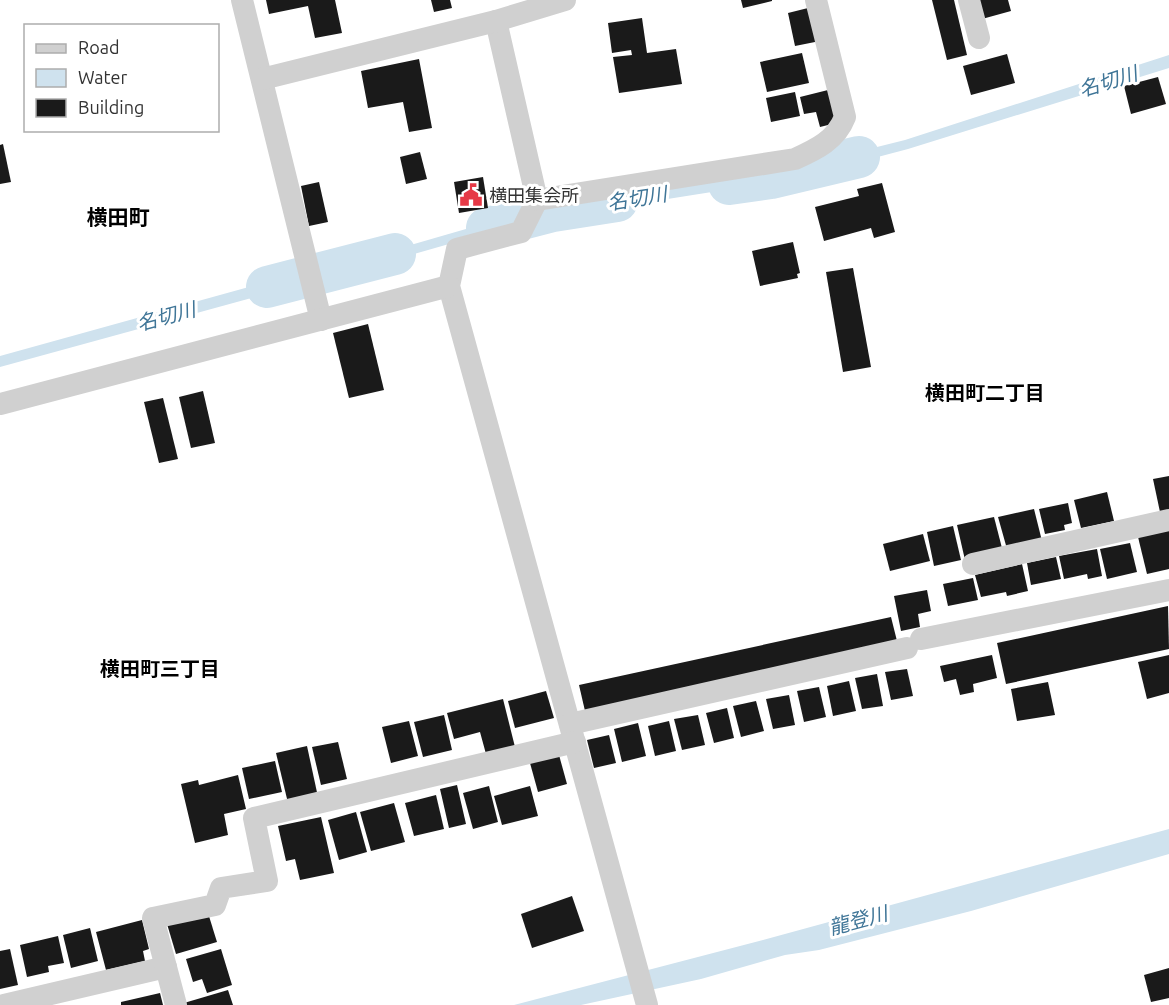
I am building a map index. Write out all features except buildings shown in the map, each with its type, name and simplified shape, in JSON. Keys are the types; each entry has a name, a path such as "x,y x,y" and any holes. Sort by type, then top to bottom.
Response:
{"street":[{"path":"242,0 321,320"},
{"path":"262,79 496,21 565,0"},
{"path":"537,200 795,159 819,149 840,131 845,117 816,0"},
{"path":"969,0 979,38"},
{"path":"496,21 537,200 521,232 458,249 449,286 647,1005"},
{"path":"0,404 449,286"},
{"path":"973,564 1169,520"},
{"path":"176,1005 153,918 215,905 221,888 267,880 254,818 914,643 1169,590"},
{"path":"4,1005 166,967"}],"water":[{"path":"1169,55 1169,68 908,149 802,177 801,166 905,140"},
{"path":"785,168 787,180 560,216 559,205"},
{"path":"518,214 522,223 341,275 338,266"},
{"path":"303,272 306,283 0,367 0,356"},
{"name":"龍登川","path":"1169,829 1169,854 971,911 819,950 785,955 701,979 581,1005 514,1005 763,940"}],"waterway":[{"name":"名切川","path":"729,184 771,178 859,157"},
{"name":"名切川","path":"487,228 553,211 617,201"},
{"name":"名切川","path":"267,287 395,254"}],"place":[{"name":"横田集会所","path":"471,195"}],"district":[{"name":"横田町","path":"118,217"},
{"name":"横田町二丁目","path":"985,392"},
{"name":"横田町三丁目","path":"160,668"}]}
